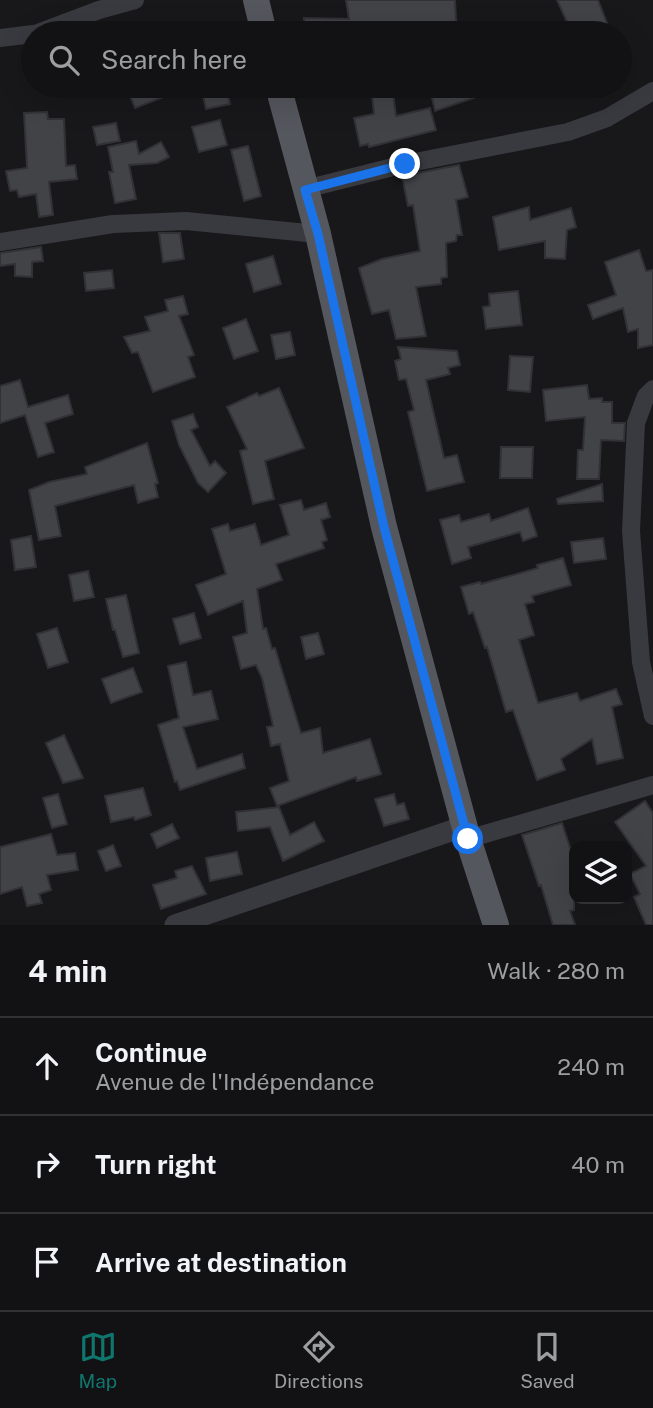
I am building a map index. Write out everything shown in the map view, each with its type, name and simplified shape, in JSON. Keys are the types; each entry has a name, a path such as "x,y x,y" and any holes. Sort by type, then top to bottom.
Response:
{"main road":[{"path":"256,0 261,21"},
{"path":"281,98 318,234 384,527 467,832 496,925"}],"street":[{"path":"70,21 135,0"},
{"path":"0,38 21,36"},
{"path":"305,190 405,164 568,132 607,118 653,91"},
{"path":"0,242 113,224 186,221 318,234"},
{"path":"653,389 646,396 636,423 631,531 641,662 653,716"},
{"path":"175,925 467,832 653,785"}],"building":[{"path":"346,0 455,0 457,21 304,21 304,18 349,19"},
{"path":"557,0 598,0 606,21 567,21"},
{"path":"131,98 161,98 135,108"},
{"path":"204,98 229,98 230,104 206,109"},
{"path":"372,98 394,98 396,116 430,108 436,130 369,147 368,144 360,146 354,118 374,114"},
{"path":"432,98 473,98 435,111"},
{"path":"47,112 48,119 64,119 66,166 75,165 77,179 49,182 53,215 39,217 36,194 19,197 17,190 10,191 6,171 27,168 24,113"},
{"path":"220,120 227,145 199,152 192,127"},
{"path":"116,123 120,141 97,145 93,127"},
{"path":"136,141 139,154 161,142 169,157 157,163 129,165 136,199 115,203 109,172 113,172 108,147"},
{"path":"248,146 261,196 244,201 231,150"},
{"path":"459,165 468,197 456,200 462,235 457,235 456,241 446,243 447,277 441,278 441,284 416,287 426,336 396,339 389,310 372,314 359,268 382,259 420,251 413,205 408,206 402,176"},
{"path":"529,207 530,220 571,208 576,227 567,230 565,259 545,258 545,241 499,250 493,217"},
{"path":"159,233 180,233 184,259 163,262"},
{"path":"41,247 43,261 32,262 32,277 15,276 15,264 0,266 0,253"},
{"path":"639,250 646,271 653,270 653,345 638,348 638,329 628,332 623,308 593,319 588,305 616,295 605,262"},
{"path":"273,256 281,284 254,292 246,264"},
{"path":"112,270 114,288 86,291 84,273"},
{"path":"518,291 522,325 486,329 483,307 490,306 489,294"},
{"path":"183,296 188,314 179,316 194,355 188,357 195,377 153,392 138,352 132,353 124,337 150,331 145,317 168,311 165,300"},
{"path":"246,319 258,351 234,359 223,328"},
{"path":"290,332 295,355 276,359 271,335"},
{"path":"398,347 457,351 460,365 448,368 450,374 426,380 444,458 457,455 464,482 427,491 408,412 414,410 406,379 399,380 395,361 401,359"},
{"path":"510,356 533,357 530,392 508,390"},
{"path":"20,380 28,407 68,395 73,414 45,423 54,452 38,457 25,415 0,423 0,386"},
{"path":"587,385 589,399 602,398 602,402 612,402 612,423 625,423 624,441 601,440 599,479 577,479 578,450 583,450 585,417 546,421 543,390"},
{"path":"279,388 304,448 265,461 274,499 253,504 240,451 247,449 227,407 257,393 259,396"},
{"path":"193,414 198,427 191,430 210,466 215,461 226,473 208,492 198,483 179,445 172,421"},
{"path":"147,443 158,483 155,484 158,497 138,503 134,485 55,506 61,536 39,540 29,490 49,482 87,474 85,467"},
{"path":"501,447 533,447 532,478 500,478"},
{"path":"602,484 603,501 558,504 557,499"},
{"path":"301,500 304,510 326,503 330,517 321,520 327,540 322,542 324,548 276,564 282,580 257,589 263,629 266,628 272,649 275,648 301,733 320,728 323,753 370,739 381,774 357,781 356,777 277,806 270,788 289,781 280,744 271,746 267,727 273,726 262,678 256,665 241,669 233,637 247,633 243,601 208,615 196,585 226,574 212,529 228,524 230,531 255,524 261,545 289,535 280,505"},
{"path":"528,508 537,536 523,541 520,532 468,547 471,558 452,564 440,520 459,515 461,522 489,514 491,521"},
{"path":"31,536 36,567 15,570 11,540"},
{"path":"603,538 606,559 574,563 571,542"},
{"path":"563,558 571,585 532,596 534,602 525,604 534,635 519,640 538,703 577,693 580,701 616,689 622,704 612,707 623,758 597,764 592,739 561,759 565,770 537,780 513,710 506,712 487,647 485,648 473,612 469,614 461,587 538,568 537,565"},
{"path":"88,571 94,597 74,601 69,575"},
{"path":"126,595 139,653 123,657 106,599"},
{"path":"194,613 201,638 180,644 173,619"},
{"path":"57,628 68,662 48,668 37,634"},
{"path":"318,633 324,654 306,659 301,637"},
{"path":"186,662 193,695 211,691 218,719 183,727 197,769 242,754 245,768 180,790 177,781 175,782 158,725 179,718 168,666"},
{"path":"133,668 142,692 111,703 102,679"},
{"path":"64,735 83,778 63,783 46,743"},
{"path":"143,788 151,815 135,820 134,817 111,822 105,796"},
{"path":"58,794 67,824 52,828 43,798"},
{"path":"394,794 397,805 404,803 409,819 384,826 375,799"},
{"path":"645,801 653,813 653,925 646,925 634,897 640,894 632,873 646,866 632,846 632,841 628,841 615,822"},
{"path":"279,807 290,835 314,822 324,841 283,861 270,827 238,831 236,812"},
{"path":"562,823 569,845 569,904 574,904 574,910 570,911 575,925 553,925 522,835"},
{"path":"172,824 179,838 157,848 151,834"},
{"path":"51,834 57,855 75,853 78,870 47,875 51,890 39,894 42,903 27,906 22,887 0,894 0,847"},
{"path":"113,845 121,866 106,871 98,851"},
{"path":"237,852 242,874 210,881 206,858"},
{"path":"192,866 206,894 161,909 153,885 177,878 175,871"}],"route":[{"path":"405,164 305,190 318,234 384,527 468,839"}]}
